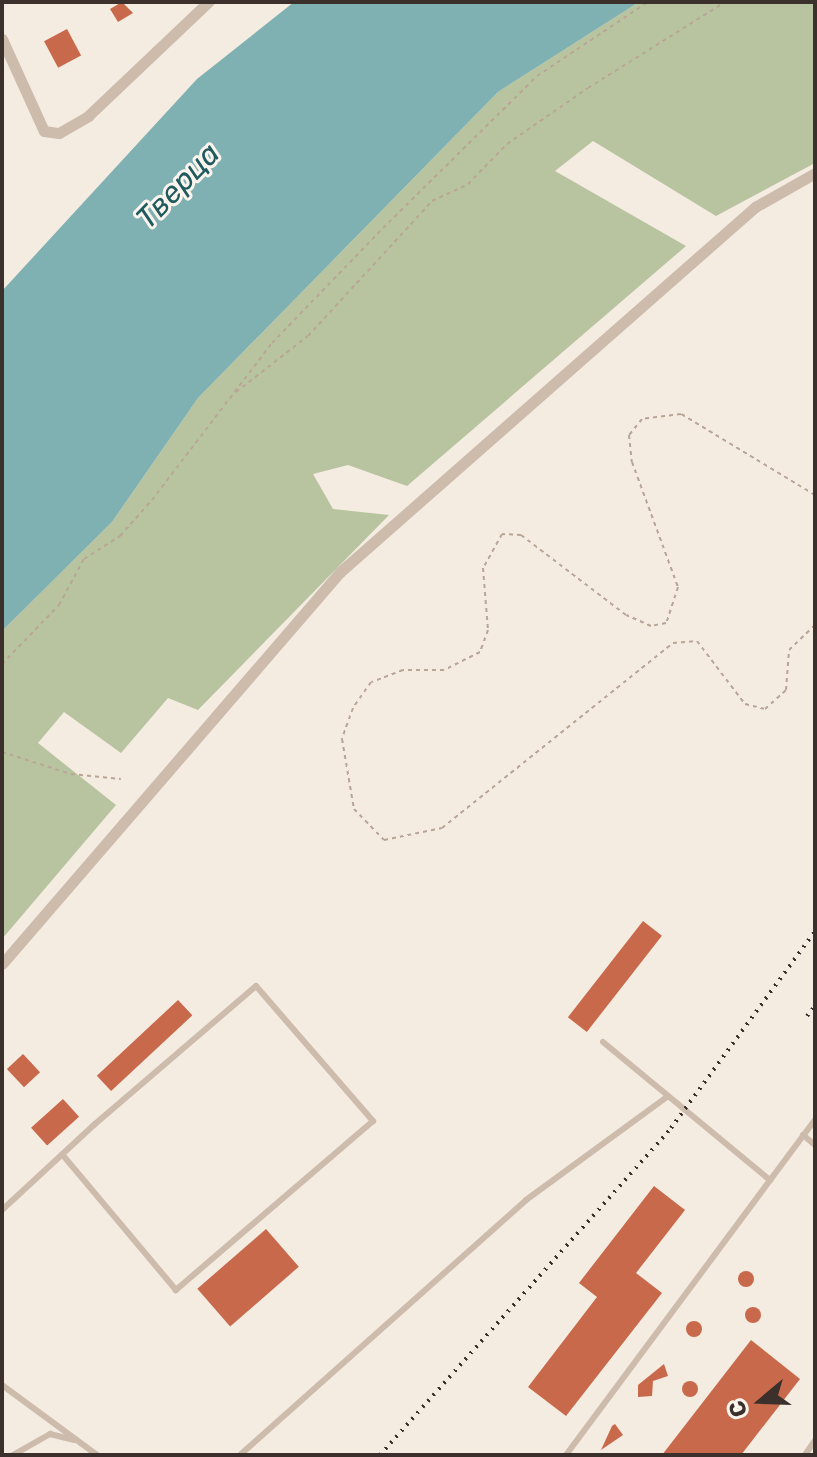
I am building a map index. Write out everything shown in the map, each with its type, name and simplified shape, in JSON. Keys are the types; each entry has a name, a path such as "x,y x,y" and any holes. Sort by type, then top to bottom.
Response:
{"street":[{"path":"3,46 44,131 59,133 88,116 208,2"},
{"path":"2,964 340,572 755,207 815,173"}],"lane":[{"path":"2,1210 62,1154 256,986 373,1121 176,1290 62,1154"},
{"path":"603,1042 770,1180"},
{"path":"240,1455 526,1200 668,1096"},
{"path":"566,1455 815,1120"},
{"path":"803,1135 815,1145"},
{"path":"2,1385 43,1409 74,1440 97,1455"},
{"path":"13,1455 50,1434 74,1440"},
{"path":"805,1455 815,1440"}],"path":[{"path":"2,664 59,605 84,559 120,536 152,500 272,343 537,76 648,2"},
{"path":"233,395 308,336 432,201 468,184 507,144 725,2"},
{"path":"815,495 681,414 642,419 629,435 632,462 678,587 666,623 651,626 626,615 521,535 502,534 483,568 488,630 480,652 444,670 403,670 371,682 353,708 342,739 354,809 384,840 442,828 673,643 697,641 745,704 765,709 786,690 789,650 815,625"},
{"path":"2,752 71,774 121,779"}],"green space":[{"path":"639,2 815,2 815,163 716,216 593,141 555,171 686,246 407,486 348,465 313,474 333,509 389,515 198,710 168,698 121,753 64,712 38,743 116,805 2,939 2,631 112,522 198,398 498,92"}],"water":[{"name":"Тверца","path":"294,2 639,2 498,92 198,398 112,522 2,631 2,291 197,79"}],"building":[{"path":"122,2 133,13 118,22 110,9"},
{"path":"67,29 81,55 58,68 44,41"},
{"path":"643,921 662,936 587,1032 568,1017"},
{"path":"178,1000 192,1015 111,1091 97,1076"},
{"path":"23,1054 40,1072 24,1087 7,1069"},
{"path":"63,1099 79,1117 47,1146 31,1128"},
{"path":"654,1186 685,1210 636,1273 662,1293 566,1416 528,1387 597,1297 579,1283"},
{"path":"266,1229 299,1267 230,1326 197,1289"},
{"path":"743,1271 749,1271 754,1279 752,1285 743,1287 738,1282 738,1276"},
{"path":"750,1307 756,1307 761,1315 759,1321 750,1323 745,1318 745,1312"},
{"path":"691,1321 697,1321 702,1329 700,1335 691,1337 686,1332 686,1326"},
{"path":"751,1340 800,1379 741,1455 662,1455"},
{"path":"664,1364 668,1376 653,1381 652,1396 638,1397 638,1385"},
{"path":"690,1381 696,1383 696,1395 690,1397 684,1395 682,1389 684,1383"},
{"path":"615,1424 623,1435 601,1450 612,1426"}],"railway":[{"path":"380,1455 671,1128 815,931"},
{"path":"807,1016 815,1006"}]}
